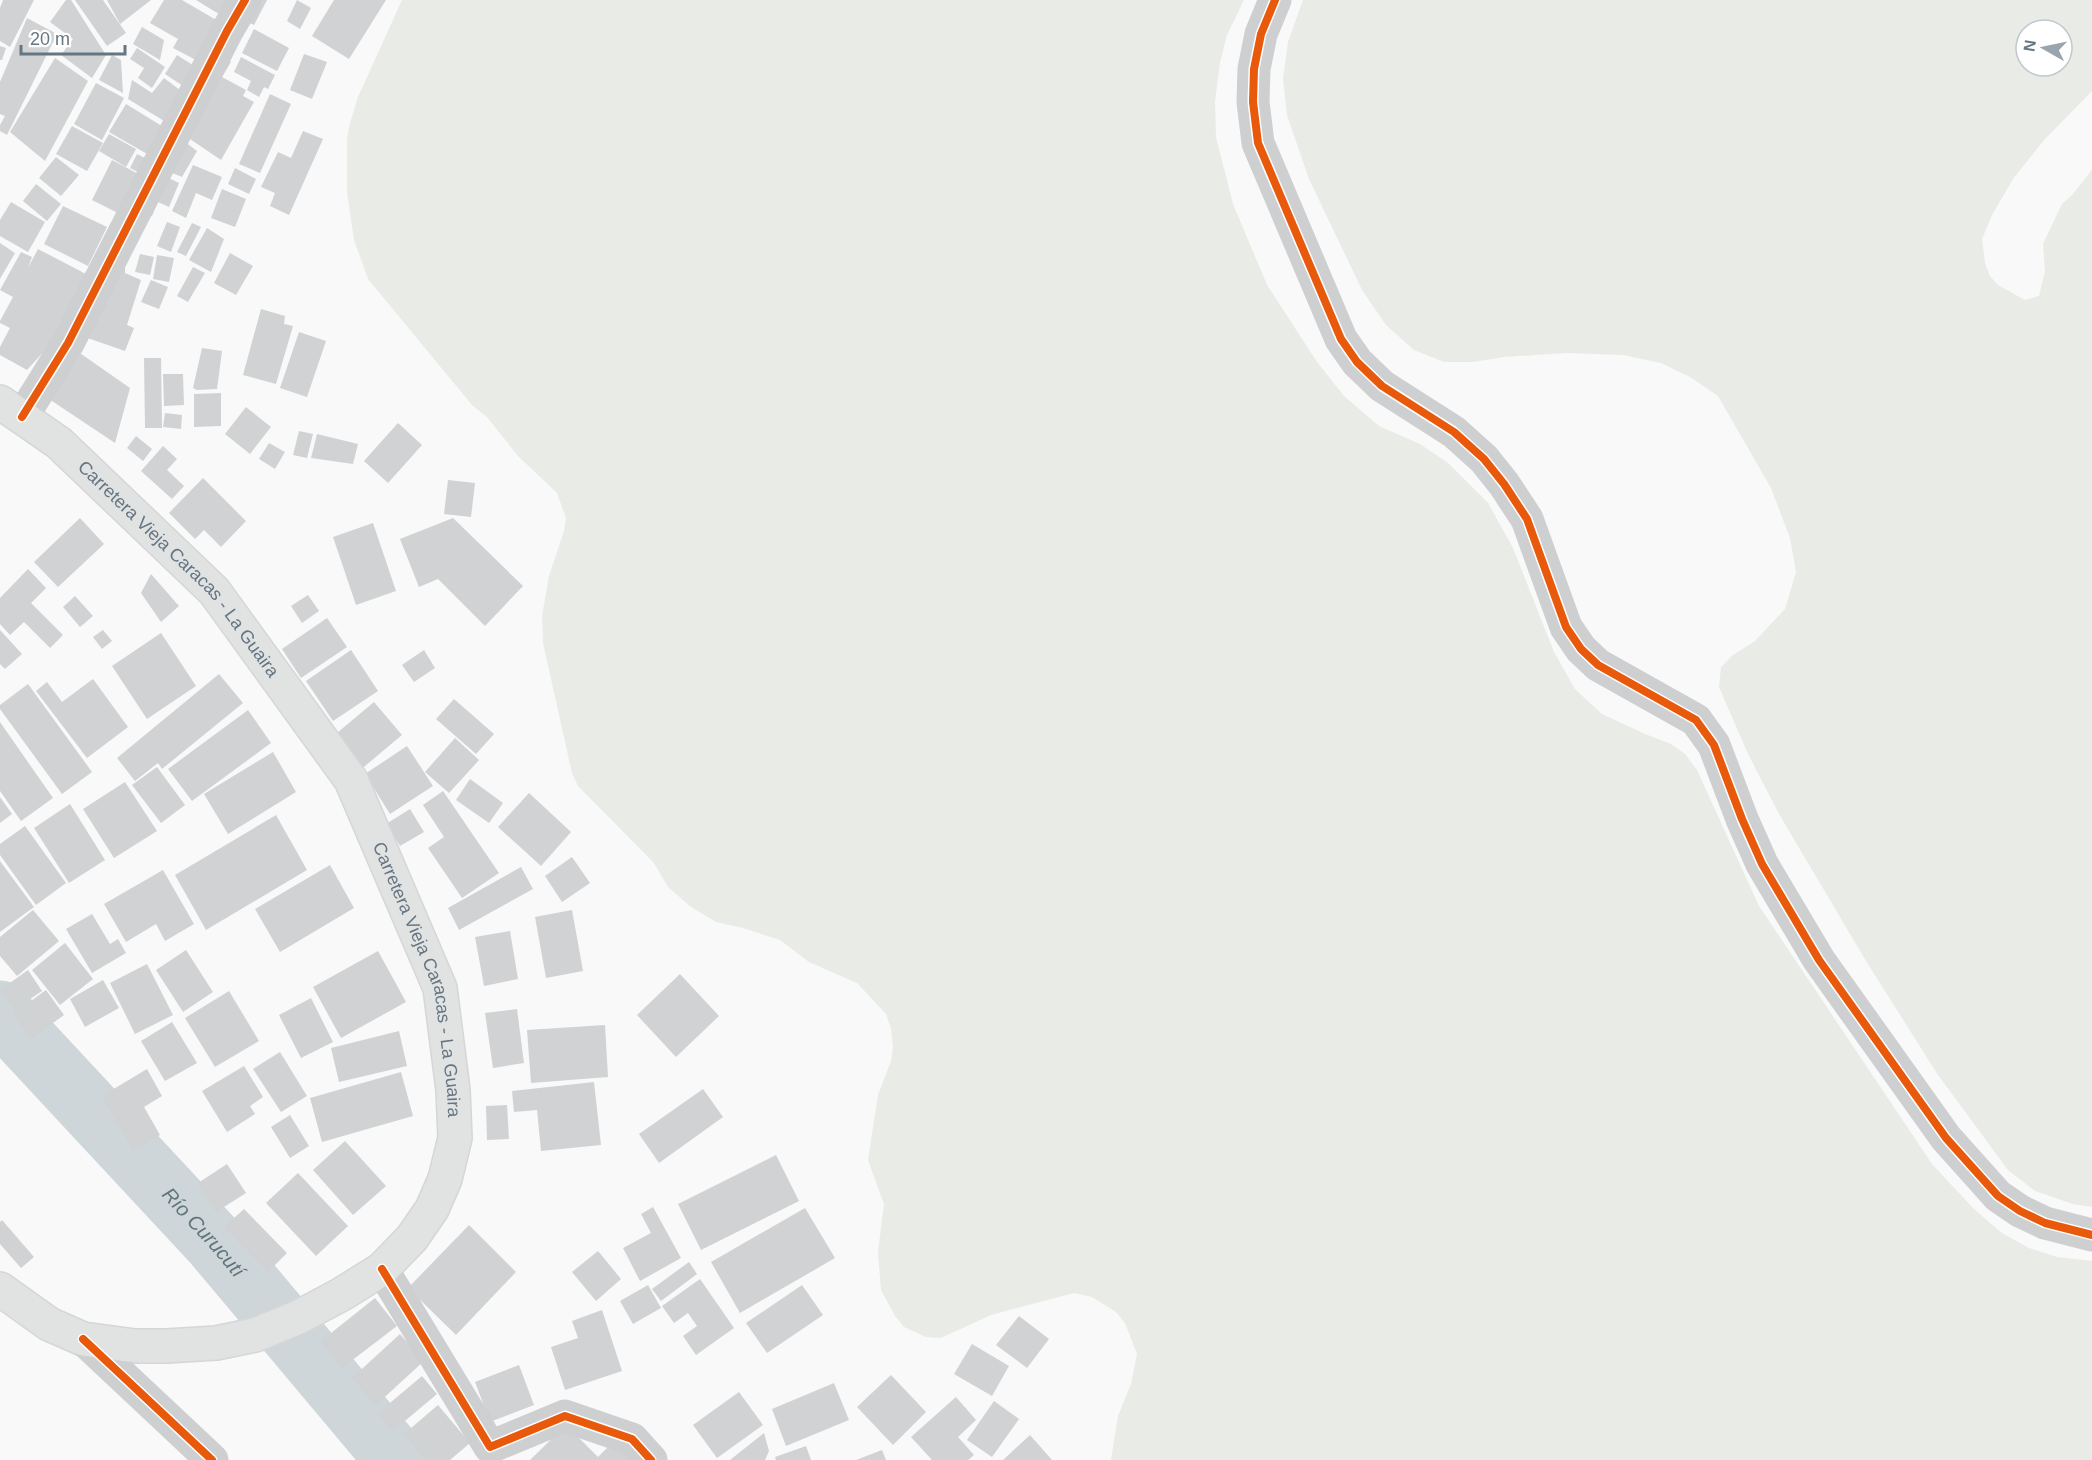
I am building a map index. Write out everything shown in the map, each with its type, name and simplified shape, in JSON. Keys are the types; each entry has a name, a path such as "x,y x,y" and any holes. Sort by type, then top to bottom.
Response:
{"main road":[{"name":"Carretera Vieja Caracas - La Guaira","path":"0,1289 49,1324 82,1339 135,1346 167,1346 216,1343 255,1335 312,1310 382,1269 412,1238 432,1209 445,1179 455,1138 453,1089 440,988 351,780 214,591 59,443 11,409"}],"street":[{"path":"11,409 68,343 244,0"},
{"path":"1275,0 1261,34 1254,69 1253,102 1258,143 1341,339 1357,362 1382,386 1454,432 1484,459 1504,484 1527,519 1566,627 1581,649 1599,665 1696,720 1713,745 1762,864 1819,960 1946,1138 1998,1196 2020,1211 2045,1223 2092,1235"},
{"path":"382,1269 490,1447 565,1416 632,1438 651,1460"},
{"path":"82,1339 212,1460"}],"shaded area":[{"path":"402,0 1244,0 1227,35 1220,62 1215,102 1216,137 1233,204 1267,285 1317,362 1344,396 1379,426 1420,444 1448,463 1488,503 1513,548 1554,652 1575,689 1602,714 1671,744 1685,754 1697,770 1759,906 1932,1164 1974,1209 2002,1233 2029,1248 2057,1257 2092,1261 2092,1460 1111,1460 1118,1416 1131,1384 1137,1354 1125,1323 1116,1312 1092,1297 1074,1293 991,1315 941,1338 926,1337 904,1327 895,1316 881,1290 878,1252 884,1204 868,1160 878,1095 891,1061 893,1048 891,1029 886,1014 857,983 809,962 780,940 716,922 691,907 668,887 654,863 578,786 572,773 543,643 542,616 549,576 566,518 557,493 518,456 487,417 472,405 368,279 354,240 347,192 347,139 358,97"},
{"path":"1303,0 2092,0 2092,91 2044,140 2013,179 1992,215 1982,239 1985,263 1990,276 1998,285 2025,300 2039,296 2045,271 2043,244 2062,204 2092,170 2092,1207 2073,1204 2035,1191 2008,1170 1938,1075 1866,961 1779,814 1748,754 1719,687 1721,667 1733,655 1755,641 1785,609 1796,572 1790,538 1771,488 1718,396 1690,377 1661,363 1623,355 1567,353 1504,357 1473,362 1444,362 1414,350 1386,325 1362,290 1309,179 1287,115 1283,79 1288,42"}],"building":[{"path":"3,0 34,0 10,47 0,41 0,8"},
{"path":"66,0 71,0 106,55 92,78 61,55 73,39 50,22"},
{"path":"75,0 103,0 126,33 107,46"},
{"path":"107,0 151,0 120,24"},
{"path":"164,0 182,0 218,21 196,60 173,48 178,39 150,23"},
{"path":"196,0 236,0 227,19"},
{"path":"253,0 267,0 254,25 243,20"},
{"path":"297,0 311,8 300,29 287,21"},
{"path":"334,0 386,0 349,59 312,36"},
{"path":"27,18 57,34 7,135 0,131 0,125 5,116 0,114 0,82"},
{"path":"142,27 164,40 160,60 133,44"},
{"path":"254,29 289,48 277,71 242,53"},
{"path":"0,46 6,48 2,60 0,60"},
{"path":"137,48 165,67 152,88 138,78 144,68 130,59"},
{"path":"304,54 327,62 312,99 290,90"},
{"path":"112,55 121,60 123,93 99,80"},
{"path":"177,55 199,69 186,88 165,74"},
{"path":"220,56 231,62 222,77 246,90 243,96 254,102 221,160 190,139 188,114"},
{"path":"241,57 275,75 268,89 264,87 259,97 247,90 251,81 234,72"},
{"path":"55,58 88,81 45,161 10,132"},
{"path":"164,78 184,93 169,124 128,99 132,80 152,93"},
{"path":"96,83 124,98 102,140 74,124"},
{"path":"270,94 291,104 260,173 239,164"},
{"path":"126,104 170,131 154,158 109,132"},
{"path":"72,126 103,143 87,171 56,154"},
{"path":"303,131 323,139 289,215 270,206 275,193 261,187 278,152 291,158"},
{"path":"109,134 136,149 126,167 99,151"},
{"path":"176,135 197,151 182,177 160,168"},
{"path":"137,154 151,161 144,175 130,168"},
{"path":"56,157 79,175 61,196 39,178"},
{"path":"112,160 144,177 124,216 92,200"},
{"path":"193,165 222,177 212,200 196,193 186,218 172,211"},
{"path":"235,168 256,179 249,194 228,184"},
{"path":"158,173 179,183 169,207 158,202 152,216 142,212"},
{"path":"36,184 61,204 47,221 23,201"},
{"path":"222,189 246,199 235,227 211,218"},
{"path":"11,202 45,222 28,252 0,236 0,220"},
{"path":"63,206 107,227 88,266 44,244"},
{"path":"167,222 180,227 171,252 157,246"},
{"path":"192,223 201,227 186,256 177,252"},
{"path":"207,228 224,239 211,272 189,260"},
{"path":"0,243 15,253 0,279"},
{"path":"38,249 86,274 47,348 27,370 0,355 0,347 10,328 0,321 13,297 0,290 21,252 32,257 28,268"},
{"path":"230,253 253,266 236,295 214,283"},
{"path":"140,254 154,257 150,275 135,272"},
{"path":"157,255 174,258 169,282 153,279"},
{"path":"125,267 125,273 141,280 127,325 134,328 125,351 73,333"},
{"path":"193,267 205,273 188,302 177,296"},
{"path":"151,280 168,287 159,309 141,302"},
{"path":"261,309 285,316 284,324 293,326 276,384 243,375"},
{"path":"299,332 326,341 307,397 280,388"},
{"path":"202,348 222,351 217,389 197,390 193,388"},
{"path":"74,349 130,388 115,443 43,395"},
{"path":"144,358 161,358 162,428 145,428"},
{"path":"163,374 183,374 184,405 164,406"},
{"path":"221,393 221,426 194,427 194,394"},
{"path":"246,407 271,427 250,454 225,434"},
{"path":"165,413 182,415 181,429 163,427"},
{"path":"398,423 422,445 388,483 364,461"},
{"path":"299,431 313,434 307,458 293,455"},
{"path":"317,434 358,444 353,464 311,458"},
{"path":"136,436 152,449 143,461 127,448"},
{"path":"269,443 285,452 275,469 259,459"},
{"path":"163,446 177,459 167,470 184,486 172,499 141,471"},
{"path":"203,478 246,521 221,547 204,530 195,539 169,513"},
{"path":"448,480 475,483 471,517 444,514"},
{"path":"80,518 104,544 58,587 34,562"},
{"path":"453,518 523,586 485,626 438,579 419,587 400,539"},
{"path":"373,523 396,591 356,605 333,537"},
{"path":"28,569 46,588 31,603 63,635 50,648 24,622 10,635 0,624 0,598"},
{"path":"151,574 179,606 161,622 141,593"},
{"path":"308,595 319,611 302,623 291,606"},
{"path":"75,596 93,616 80,627 63,607"},
{"path":"327,618 347,647 301,678 282,649"},
{"path":"0,630 22,654 5,669 0,664"},
{"path":"103,630 112,641 102,649 93,637"},
{"path":"161,633 196,686 147,719 112,666"},
{"path":"351,650 378,691 333,721 306,681"},
{"path":"424,650 435,668 414,682 402,665"},
{"path":"219,674 243,703 162,769 158,763 135,781 117,758"},
{"path":"93,679 128,727 87,758 36,691 47,682 62,702"},
{"path":"28,684 92,772 62,794 0,709 0,705"},
{"path":"454,699 494,734 476,754 436,719"},
{"path":"374,702 402,735 359,771 331,738"},
{"path":"248,710 271,743 192,801 168,769"},
{"path":"0,722 53,798 21,821 0,791"},
{"path":"455,738 479,760 449,793 425,772"},
{"path":"407,746 433,786 390,814 365,774"},
{"path":"273,752 296,792 228,834 204,794"},
{"path":"157,767 185,805 161,823 132,785"},
{"path":"470,779 503,803 489,823 456,800"},
{"path":"125,782 157,831 114,858 83,809"},
{"path":"443,791 499,873 462,898 428,848 444,837 423,805"},
{"path":"529,793 571,832 541,866 498,827"},
{"path":"0,797 12,814 0,823"},
{"path":"70,804 105,860 69,883 34,828"},
{"path":"410,809 424,832 400,846 386,824"},
{"path":"276,815 307,870 206,930 175,875"},
{"path":"25,826 66,883 36,905 0,855 0,844"},
{"path":"572,857 590,883 562,902 545,876"},
{"path":"0,861 34,907 0,932"},
{"path":"330,865 354,908 280,952 255,909"},
{"path":"521,867 533,889 459,930 448,908"},
{"path":"163,870 194,924 165,941 156,924 126,942 104,904"},
{"path":"33,910 59,941 17,976 0,956 0,937"},
{"path":"572,910 583,971 546,978 535,917"},
{"path":"92,914 110,944 118,939 126,953 92,973 66,929"},
{"path":"510,931 518,979 484,986 475,937"},
{"path":"65,943 93,979 60,1005 32,970"},
{"path":"186,950 213,992 183,1012 156,970"},
{"path":"378,951 406,1002 341,1038 313,987"},
{"path":"147,964 173,1015 135,1034 110,983"},
{"path":"28,970 42,991 14,1010 0,990"},
{"path":"680,974 719,1016 676,1057 637,1015"},
{"path":"103,980 119,1008 85,1027 70,999"},
{"path":"46,990 64,1015 31,1039 13,1014"},
{"path":"229,991 259,1041 215,1067 185,1018"},
{"path":"311,998 333,1042 301,1058 279,1015"},
{"path":"517,1009 524,1063 493,1068 485,1013"},
{"path":"172,1022 197,1063 165,1081 141,1041"},
{"path":"605,1025 608,1077 531,1083 527,1030"},
{"path":"399,1031 407,1066 339,1082 331,1048"},
{"path":"280,1052 307,1096 281,1112 253,1069"},
{"path":"244,1066 263,1097 250,1106 255,1114 227,1132 202,1091"},
{"path":"147,1069 162,1096 144,1107 160,1135 133,1150 102,1096"},
{"path":"401,1072 413,1116 322,1142 310,1098"},
{"path":"594,1082 601,1145 541,1151 537,1110 514,1112 512,1091"},
{"path":"703,1089 723,1117 659,1163 639,1134"},
{"path":"507,1105 509,1139 487,1140 486,1106"},
{"path":"290,1115 309,1146 290,1158 271,1127"},
{"path":"345,1141 386,1186 353,1215 313,1170"},
{"path":"776,1155 799,1201 701,1250 678,1204"},
{"path":"227,1164 246,1193 216,1212 198,1183"},
{"path":"298,1173 348,1226 316,1256 266,1203"},
{"path":"653,1207 681,1258 640,1281 623,1248 651,1233 641,1214"},
{"path":"805,1208 835,1258 740,1313 711,1262"},
{"path":"244,1209 287,1253 268,1272 224,1227"},
{"path":"2,1220 34,1257 21,1268 0,1244 0,1222"},
{"path":"469,1225 516,1272 456,1335 408,1288"},
{"path":"598,1251 621,1279 596,1301 572,1272"},
{"path":"689,1262 697,1274 661,1301 652,1289"},
{"path":"700,1279 734,1328 696,1355 683,1336 697,1326 688,1313 674,1323 662,1306"},
{"path":"648,1285 661,1308 633,1324 620,1301"},
{"path":"802,1285 823,1315 767,1353 746,1323"},
{"path":"375,1298 397,1326 342,1368 321,1341"},
{"path":"602,1310 622,1371 565,1390 551,1347 578,1338 572,1321"},
{"path":"1019,1316 1049,1339 1027,1368 996,1345"},
{"path":"400,1334 424,1361 376,1405 352,1378"},
{"path":"972,1344 1009,1366 992,1396 954,1374"},
{"path":"519,1365 534,1405 490,1422 475,1382"},
{"path":"891,1375 926,1412 893,1445 857,1407"},
{"path":"422,1376 437,1394 393,1431 378,1413"},
{"path":"834,1383 849,1420 786,1446 772,1409"},
{"path":"739,1392 763,1425 717,1458 693,1425"},
{"path":"956,1397 976,1420 958,1437 974,1455 968,1460 932,1460 911,1437"},
{"path":"994,1401 1019,1419 992,1457 967,1440"},
{"path":"438,1405 470,1443 450,1460 426,1460 404,1434"},
{"path":"566,1425 598,1457 615,1440 634,1460 530,1460"},
{"path":"764,1433 769,1451 765,1460 730,1460"},
{"path":"1030,1435 1052,1460 1003,1460"},
{"path":"806,1446 811,1460 776,1460 775,1457"},
{"path":"882,1450 886,1460 856,1460"}],"waterway":[{"name":"Río Curucutí","path":"0,1012 214,1242 397,1460"}],"cycle path":[{"path":"22,417 68,343 245,0"},
{"path":"1275,0 1261,34 1254,69 1253,102 1258,143 1341,339 1357,362 1382,386 1454,432 1484,459 1504,484 1527,519 1566,627 1581,649 1598,665 1696,720 1714,745 1762,864 1819,960 1946,1138 1998,1196 2020,1211 2045,1223 2092,1235"},
{"path":"382,1269 490,1447 565,1416 632,1439 651,1460"},
{"path":"83,1339 212,1460"}]}
